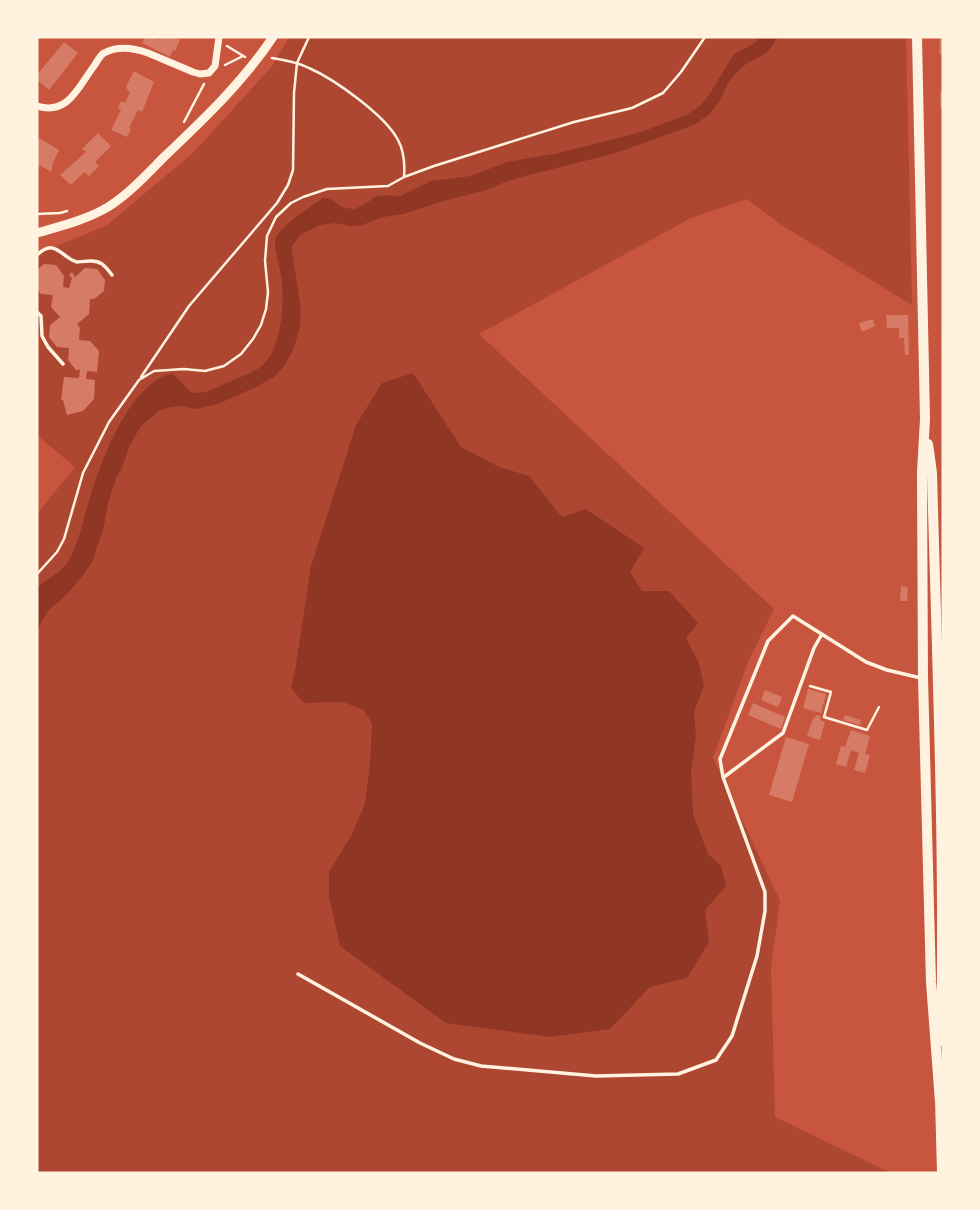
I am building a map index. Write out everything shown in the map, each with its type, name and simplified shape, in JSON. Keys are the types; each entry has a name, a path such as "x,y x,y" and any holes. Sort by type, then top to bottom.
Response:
{"main road":[{"path":"917,37 925,419 922,472 923,678 931,982 940,1102"},
{"path":"925,419 932,473 940,678 942,1173"}],"street":[{"path":"37,233 81,220 108,206 137,183 209,114 260,56 273,37"},
{"path":"37,106 49,109 67,103 103,54 122,48 148,53 193,72 209,73 215,66 218,39"},
{"path":"923,678 940,678"}],"lane":[{"path":"37,255 51,248 61,251 76,262 95,261 103,264 112,275"},
{"path":"37,312 41,316 42,336 63,363"},
{"path":"298,974 420,1043 454,1059 481,1066 596,1076 678,1074 716,1060 732,1036 757,956 765,911 765,892 723,777 720,759 768,641 793,615 866,662 923,678"},
{"path":"723,777 783,733 814,648 822,634"}],"path":[{"path":"37,574 64,540 83,472 109,422 189,306 277,204 288,185 293,170 297,63 309,37"},
{"path":"139,380 154,371 205,371 224,366 242,355 253,339 266,309 267,236 276,218 291,203 327,189 388,186 404,177 574,121 632,108 663,93 705,37"},
{"path":"218,39 253,64"},
{"path":"215,66 223,66 243,56"},
{"path":"260,56 297,63 321,74 338,84 385,123 400,143 405,166 404,177"},
{"path":"183,124 205,84 205,74"},
{"path":"37,214 69,211"},
{"path":"801,684 831,692 824,717 867,730 879,707"}],"shaded area":[{"path":"289,37 906,37 912,305 780,224 747,199 691,218 479,334 774,609 748,662 713,758 780,901 771,967 775,1117 891,1173 37,1173 37,514 75,467 37,435 37,254 106,226 195,151 273,65"},
{"path":"761,37 778,37 769,51 736,73 710,114 694,125 616,153 525,176 404,214 383,217 362,225 320,225 300,235 292,246 292,251 301,310 300,326 294,348 285,365 274,377 218,404 195,409 170,407 159,411 141,426 116,478 92,562 67,594 48,611 37,630 37,588 69,560 96,479 111,442 131,406 157,380 172,374 192,392 206,392 255,370 269,357 278,336 282,310 282,286 275,239 290,222 323,198 329,198 344,208 355,209 377,196 400,196 431,181 471,176 507,162 559,153 641,132 686,115 699,107 709,95 734,54"},
{"path":"413,373 461,447 499,467 529,476 562,517 586,509 644,548 630,572 642,591 669,591 698,623 686,638 699,663 704,686 694,712 696,736 691,772 693,814 708,854 721,866 726,886 705,910 709,942 687,978 650,987 610,1029 550,1037 446,1023 340,946 329,896 329,872 351,836 365,804 372,724 364,710 343,702 304,703 291,688 311,566 356,425 382,383"}],"building":[{"path":"145,37 158,40 159,37 173,37 180,40 170,57 142,43"},
{"path":"940,37 943,37 943,54 939,54"},
{"path":"64,42 78,53 49,90 37,80 37,75"},
{"path":"134,71 154,82 142,112 138,110 127,137 111,130 121,110 118,108 121,101 125,103 130,92 126,87"},
{"path":"940,91 943,91 943,108 940,108"},
{"path":"98,133 111,146 95,162 99,166 89,176 84,172 71,185 60,175 86,152 82,149"},
{"path":"39,138 59,150 51,172 40,165 37,170"},
{"path":"44,264 56,265 64,276 63,287 69,288 72,278 69,275 72,272 75,277 85,268 97,269 105,280 104,291 90,299 89,314 77,324 80,328 79,340 90,341 99,351 97,372 87,371 86,379 95,380 94,399 83,411 67,415 61,400 64,377 79,378 80,370 76,370 68,360 69,348 57,347 49,337 50,325 60,317 51,307 53,295 41,294 37,289 37,270"},
{"path":"886,315 908,315 909,355 905,355 904,338 899,338 899,328 887,328"},
{"path":"873,319 875,326 862,332 859,323"},
{"path":"901,586 908,587 907,601 900,601"},
{"path":"808,689 826,694 821,713 803,708"},
{"path":"765,690 782,697 778,707 761,700"},
{"path":"753,703 785,717 781,729 748,715"},
{"path":"816,715 821,716 820,720 825,722 820,740 807,736"},
{"path":"845,715 861,720 860,725 843,720"},
{"path":"851,730 870,736 865,754 870,755 865,773 854,770 859,753 851,750 846,767 836,764 841,746 845,747"},
{"path":"786,737 809,744 792,802 769,795"}]}
